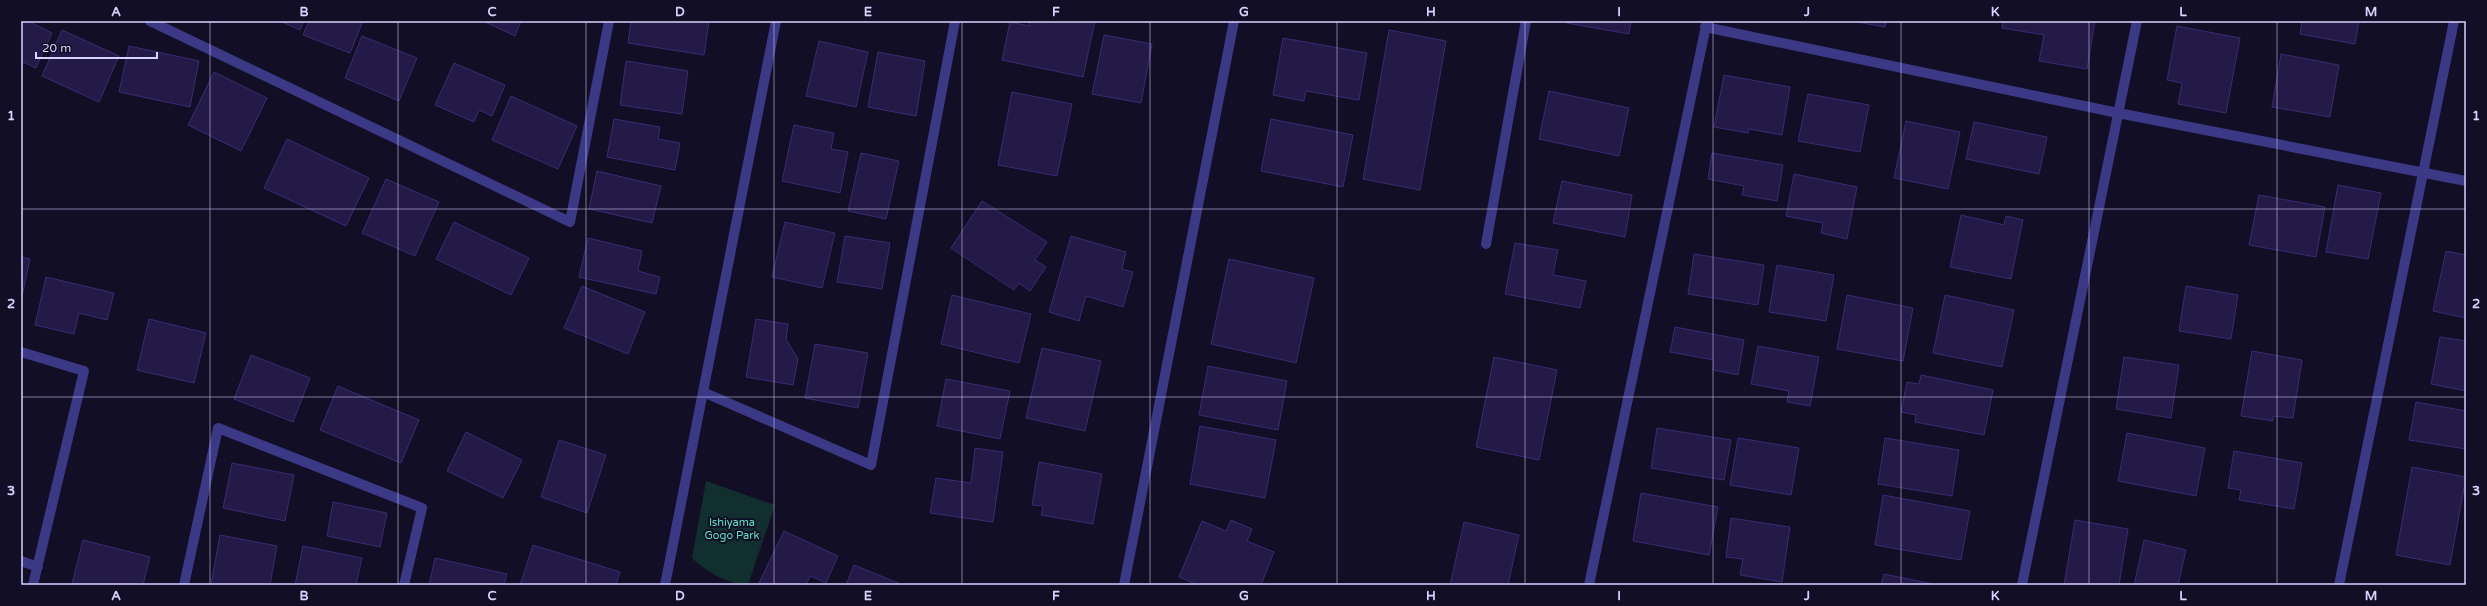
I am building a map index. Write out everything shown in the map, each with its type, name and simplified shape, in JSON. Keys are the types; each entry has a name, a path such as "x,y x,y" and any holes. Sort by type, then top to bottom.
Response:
{"street":[{"path":"150,21 570,222 609,21"},
{"path":"668,584 703,392 776,21"},
{"path":"703,392 871,465 955,21"},
{"path":"1124,585 1234,21"},
{"path":"1486,244 1526,21"},
{"path":"2022,585 2136,21"},
{"path":"2339,585 2454,21"},
{"path":"1589,585 1706,24 2118,113 2466,181"},
{"path":"21,352 84,370 33,585"},
{"path":"184,585 218,428 422,508 404,585"},
{"path":"21,561 38,567"}],"green space":[{"name":"Ishiyama Gogo Park","path":"706,481 775,505 748,585 733,583 725,580 704,568 692,558"}],"building":[{"path":"21,21 28,21 52,33 36,68 21,61"},
{"path":"280,21 304,21 300,30"},
{"path":"309,21 363,21 350,53 303,35"},
{"path":"483,21 521,21 515,36"},
{"path":"631,21 709,21 704,55 628,43"},
{"path":"1030,21 1095,21 1083,77 1002,60 1010,22 1029,26"},
{"path":"1567,21 1631,21 1629,34 1567,23"},
{"path":"1852,21 1886,21 1885,27"},
{"path":"2003,21 2095,21 2087,69 2039,61 2044,35 2002,28"},
{"path":"2302,21 2359,21 2355,44 2300,34"},
{"path":"2177,26 2240,38 2226,113 2178,104 2182,83 2167,80"},
{"path":"62,30 119,56 99,102 42,76"},
{"path":"1389,30 1446,41 1420,190 1363,179"},
{"path":"1104,35 1152,44 1141,103 1092,94"},
{"path":"362,36 417,58 399,101 345,78"},
{"path":"1283,38 1367,53 1359,100 1306,91 1304,101 1273,95"},
{"path":"819,41 868,52 856,107 806,96"},
{"path":"129,46 199,61 190,107 119,92"},
{"path":"878,52 925,61 916,116 868,107"},
{"path":"2281,54 2339,65 2330,117 2272,107"},
{"path":"626,61 688,71 682,114 620,105"},
{"path":"454,63 505,85 492,116 479,110 474,122 435,105"},
{"path":"214,72 267,98 241,151 188,125"},
{"path":"1724,75 1790,87 1782,135 1749,129 1748,133 1714,127"},
{"path":"1549,91 1629,108 1619,156 1539,139"},
{"path":"1012,92 1072,104 1057,176 998,165"},
{"path":"1808,94 1869,105 1860,152 1798,141"},
{"path":"511,96 577,126 558,169 492,140"},
{"path":"614,119 660,127 658,139 680,143 675,170 607,157"},
{"path":"1271,119 1353,135 1343,187 1261,171"},
{"path":"1906,121 1960,132 1948,189 1894,178"},
{"path":"1974,122 2047,137 2039,174 1966,159"},
{"path":"794,125 834,133 831,149 848,152 840,193 782,181"},
{"path":"287,139 369,178 346,226 264,188"},
{"path":"861,153 899,161 886,219 848,211"},
{"path":"1712,153 1783,165 1777,201 1742,195 1744,186 1708,179"},
{"path":"597,171 661,186 652,223 589,209"},
{"path":"1794,174 1857,187 1847,239 1821,233 1823,223 1786,216"},
{"path":"386,179 439,202 415,256 362,233"},
{"path":"1562,181 1632,195 1625,237 1553,223"},
{"path":"2338,185 2381,193 2368,259 2326,252"},
{"path":"2259,195 2325,207 2316,257 2249,245"},
{"path":"982,201 1047,242 1035,260 1046,267 1030,291 1019,283 1014,290 951,248"},
{"path":"1961,215 2004,225 2006,216 2023,220 2011,279 1950,267"},
{"path":"454,222 529,258 511,295 436,259"},
{"path":"785,222 835,233 822,288 772,277"},
{"path":"845,236 890,243 882,289 837,282"},
{"path":"1071,236 1126,252 1122,269 1133,272 1123,307 1086,296 1079,321 1049,312"},
{"path":"588,238 642,251 638,271 660,277 656,294 579,277"},
{"path":"1515,243 1558,250 1553,275 1586,281 1580,308 1505,294"},
{"path":"2446,251 2466,255 2466,318 2433,311"},
{"path":"1694,254 1764,265 1758,305 1688,294"},
{"path":"21,257 30,259 21,301"},
{"path":"1229,259 1314,278 1296,363 1211,344"},
{"path":"1777,265 1834,275 1826,321 1769,312"},
{"path":"46,277 114,293 107,320 79,313 74,334 35,325"},
{"path":"582,286 645,312 628,354 564,328"},
{"path":"2186,286 2238,295 2231,339 2179,331"},
{"path":"952,295 1031,314 1019,363 941,344"},
{"path":"1847,295 1913,308 1903,361 1837,349"},
{"path":"1945,295 2014,310 2002,367 1933,353"},
{"path":"149,319 206,333 194,383 137,370"},
{"path":"756,319 788,324 786,339 798,359 793,385 746,377"},
{"path":"1675,327 1744,340 1738,375 1713,370 1714,360 1670,352"},
{"path":"2440,337 2466,341 2466,391 2431,384"},
{"path":"815,344 868,353 858,408 805,398"},
{"path":"1758,346 1819,357 1810,406 1787,402 1789,391 1751,384"},
{"path":"1042,348 1101,361 1085,431 1026,418"},
{"path":"2252,351 2302,360 2293,418 2273,416 2273,421 2241,416"},
{"path":"251,355 310,378 293,422 234,399"},
{"path":"1494,357 1557,370 1539,460 1476,447"},
{"path":"2124,357 2179,365 2171,418 2116,409"},
{"path":"1208,366 1287,381 1278,430 1199,415"},
{"path":"1921,375 1993,390 1984,435 1915,422 1916,415 1901,412 1907,382 1919,384"},
{"path":"946,379 1010,391 1000,439 937,426"},
{"path":"338,386 419,420 401,463 320,430"},
{"path":"2416,402 2466,411 2466,449 2409,440"},
{"path":"1200,426 1276,440 1265,498 1190,484"},
{"path":"1657,428 1731,440 1724,480 1651,468"},
{"path":"466,432 522,460 503,498 447,471"},
{"path":"2127,433 2205,448 2196,496 2118,481"},
{"path":"1738,438 1799,448 1791,495 1730,485"},
{"path":"1885,438 1959,450 1952,496 1878,484"},
{"path":"559,440 606,455 587,513 541,497"},
{"path":"975,448 1003,452 993,522 930,513 936,478 971,483"},
{"path":"2234,451 2302,463 2294,509 2239,500 2241,490 2228,488"},
{"path":"1039,462 1102,474 1093,524 1041,515 1043,506 1032,505"},
{"path":"232,463 294,475 285,521 223,508"},
{"path":"2412,467 2466,477 2450,565 2396,555"},
{"path":"1641,493 1718,507 1709,555 1633,541"},
{"path":"1883,495 1970,511 1961,560 1875,545"},
{"path":"333,502 387,513 380,547 327,536"},
{"path":"1731,518 1790,527 1782,582 1740,575 1743,559 1726,557"},
{"path":"1231,520 1252,529 1247,541 1274,552 1261,585 1198,585 1179,577 1202,521 1226,531"},
{"path":"2075,520 2128,529 2119,585 2064,585"},
{"path":"1464,522 1519,535 1508,585 1450,585"},
{"path":"784,531 838,556 826,583 810,576 806,585 759,583"},
{"path":"220,535 277,546 270,585 211,585"},
{"path":"83,540 150,557 143,585 72,584"},
{"path":"2144,540 2186,550 2178,585 2134,585"},
{"path":"533,545 620,572 616,585 520,585"},
{"path":"303,546 362,558 356,585 295,585"},
{"path":"435,558 507,574 504,585 429,585"},
{"path":"854,565 903,585 846,585"},
{"path":"1884,574 1938,585 1881,585"}]}
